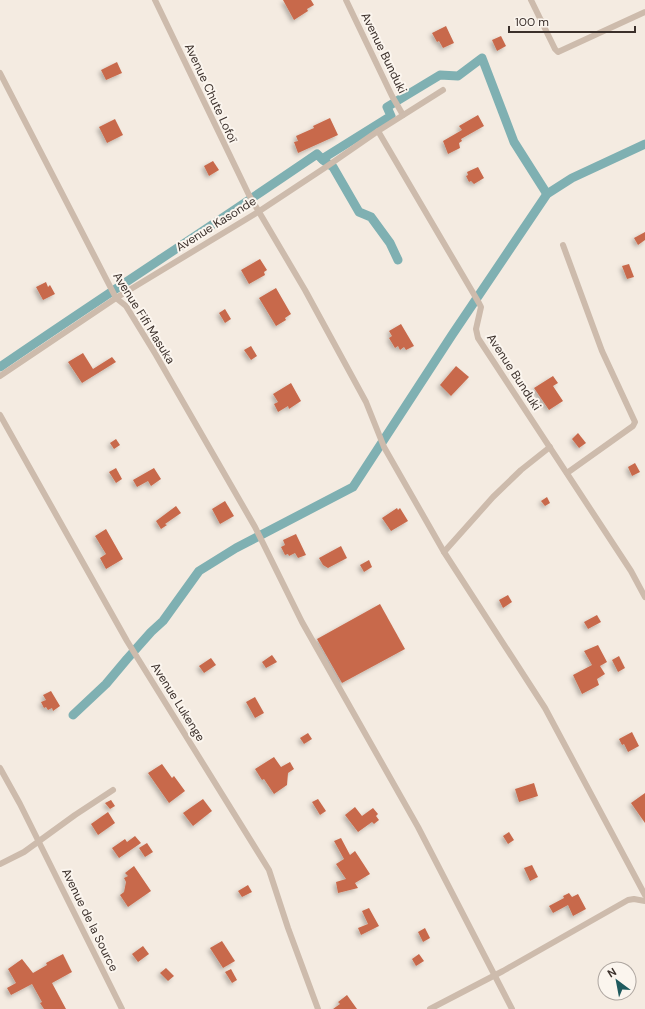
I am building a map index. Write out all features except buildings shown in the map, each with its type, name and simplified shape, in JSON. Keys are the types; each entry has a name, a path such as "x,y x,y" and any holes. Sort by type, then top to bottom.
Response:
{"street":[{"name":"Avenue Chute Lofoï","path":"155,0 254,206 305,290 366,402 384,447 444,552 545,708 645,895"},
{"name":"Avenue Bunduki","path":"346,0 392,96 403,115"},
{"path":"531,0 555,49 558,52 645,12"},
{"name":"Avenue Fifi Masuka","path":"0,74 116,298 126,306 156,355 254,527 302,622 418,827 496,975 512,1009"},
{"name":"Avenue Kasonde","path":"0,376 116,298 258,212 378,131 443,90"},
{"name":"Avenue Bunduki","path":"378,131 481,307 476,329 478,338 631,571 645,597"},
{"path":"563,245 602,351 635,422 633,426 567,473"},
{"name":"Avenue Lukenge","path":"0,416 127,641 268,870 318,1009"},
{"path":"444,552 493,497 521,470 550,447"},
{"name":"Avenue de la Source","path":"0,768 122,1009"},
{"path":"0,864 24,852 74,815 113,790"},
{"path":"430,1009 496,975 628,900 634,899 645,901"}],"waterway":[{"path":"0,367 317,154 322,159 391,116 387,107 440,75 458,76 482,58 514,142 547,194"},
{"path":"73,715 106,684 151,632 163,621 199,571 236,548 353,487 452,335 547,194 572,178 645,144"},
{"path":"323,160 333,167 359,212 371,217 390,243 398,260"}]}
